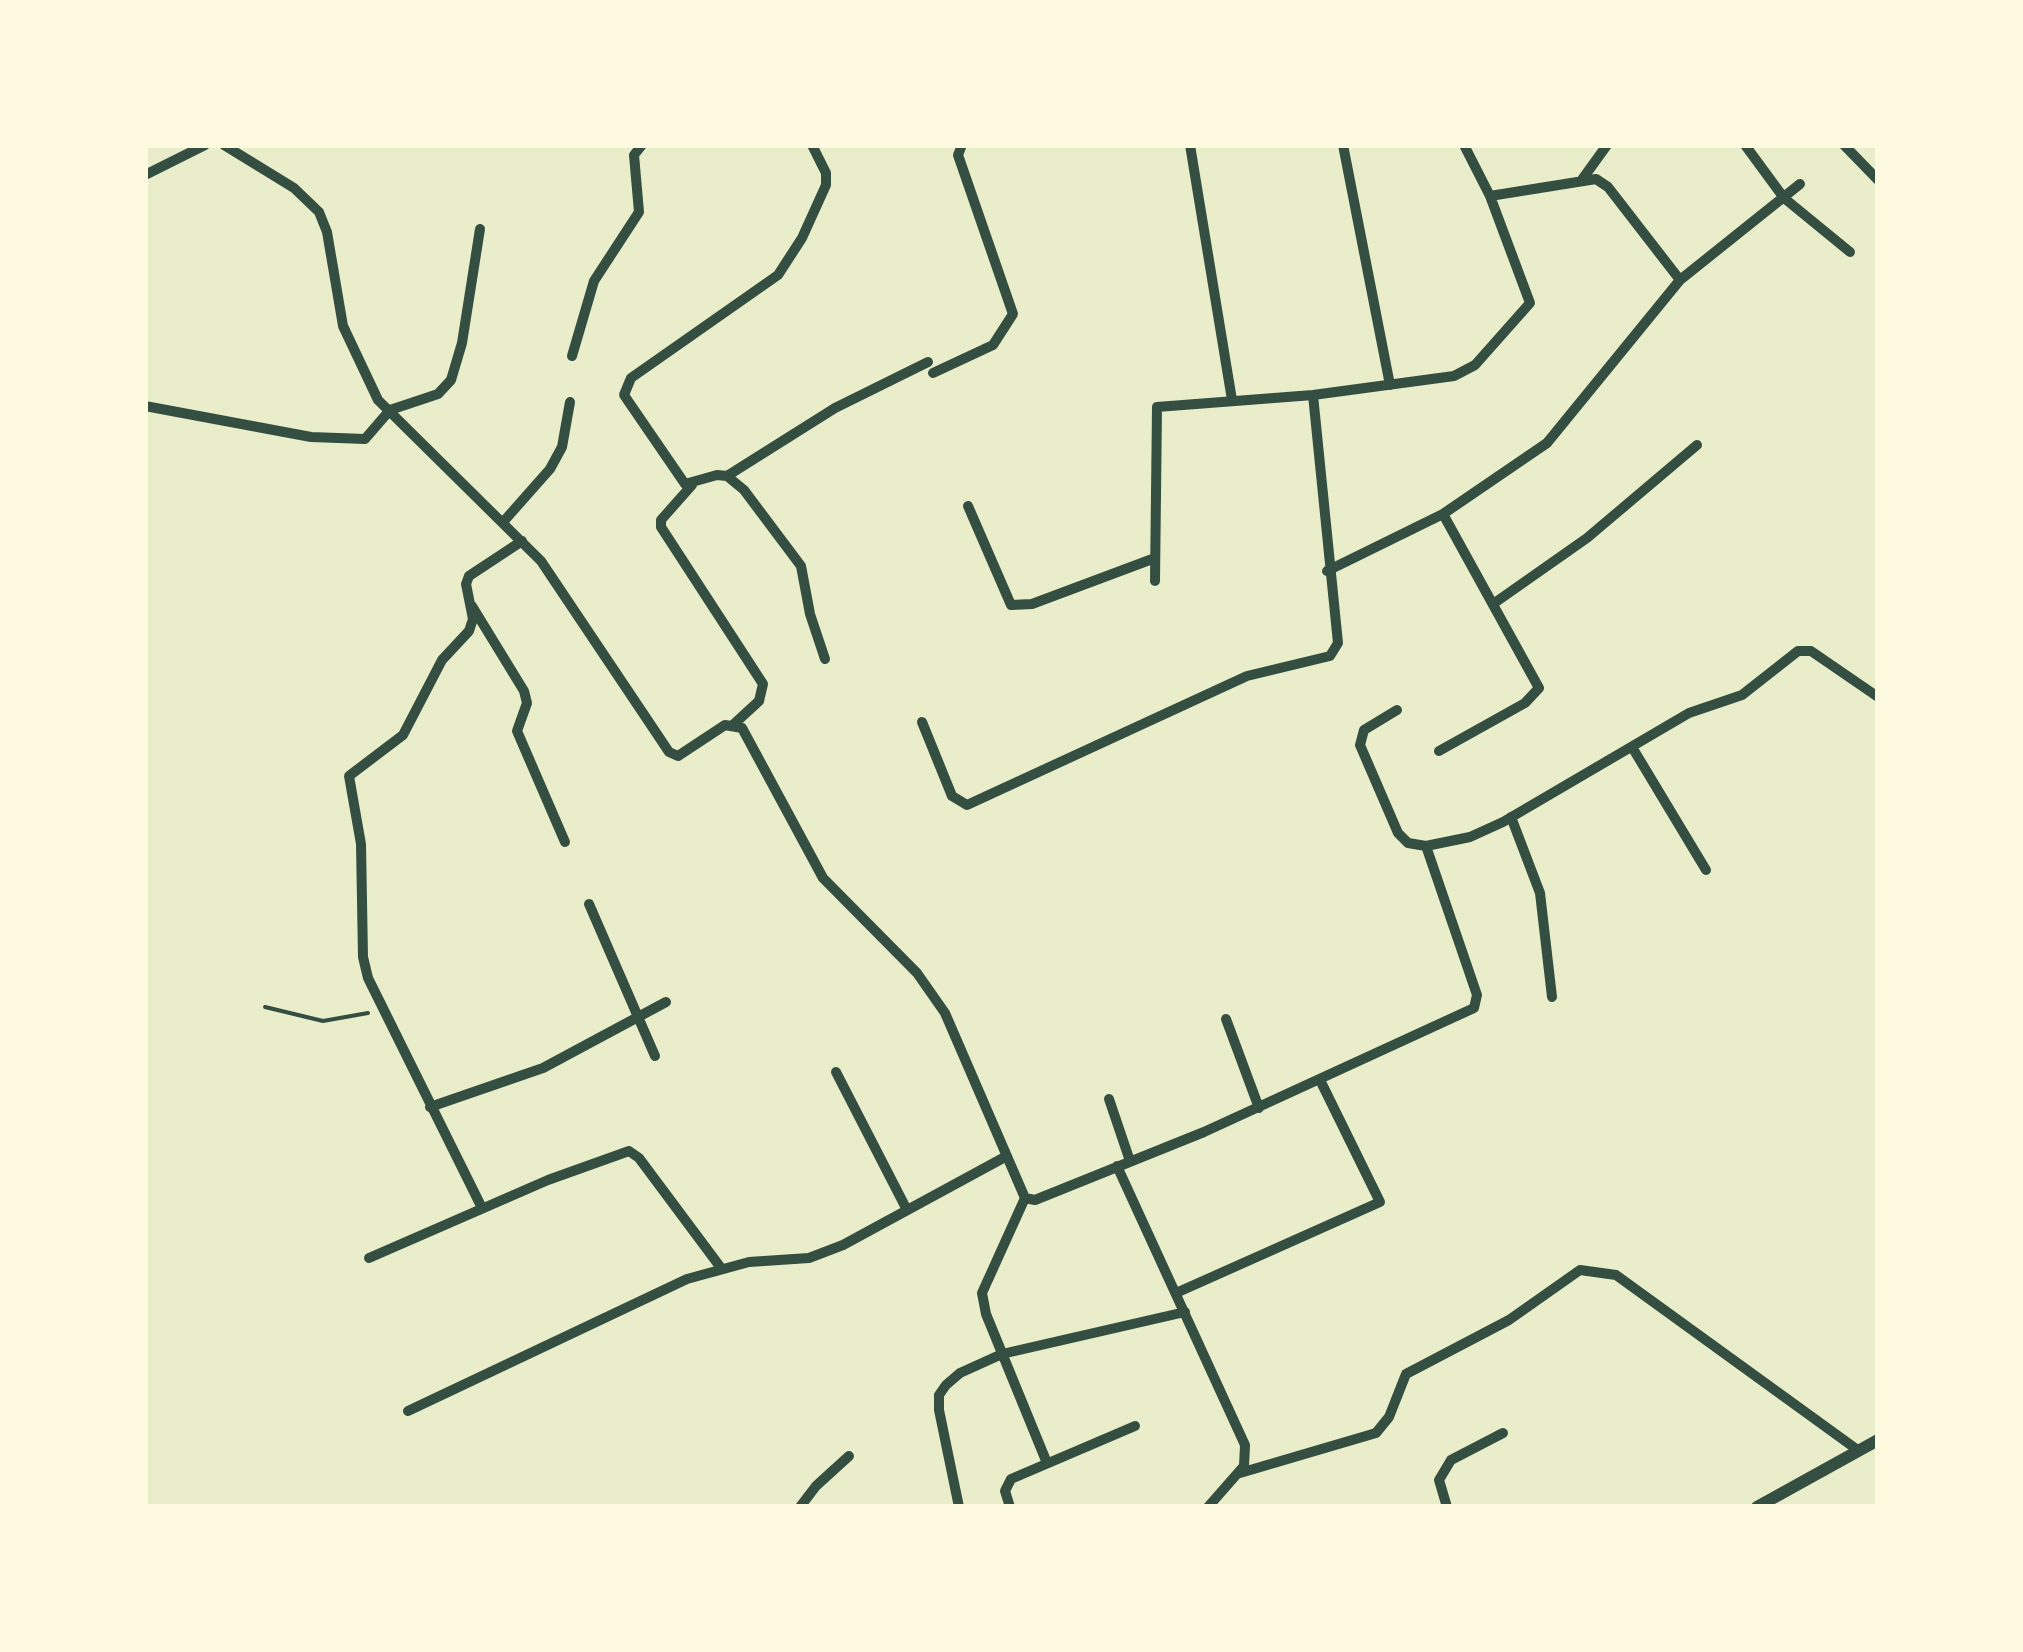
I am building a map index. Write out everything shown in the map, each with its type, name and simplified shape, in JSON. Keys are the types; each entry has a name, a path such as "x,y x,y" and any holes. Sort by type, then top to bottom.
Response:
{"street":[{"path":"145,175 205,145"},
{"path":"224,145 294,188 318,212 327,232 349,343 368,385 522,540 567,598 669,752 678,756 734,724 759,701 762,684 661,527 662,520 692,485 717,475 727,476 744,490 800,566 810,614 826,659"},
{"path":"572,356 594,281 639,212 634,155 642,145"},
{"path":"692,485 675,474 627,402 624,388 631,378 778,275 802,238 826,185 826,173 812,145"},
{"path":"727,476 836,408 992,345 1014,314 958,155 962,145"},
{"path":"1190,145 1232,400"},
{"path":"1342,145 1390,385"},
{"path":"1155,580 1154,409 1313,395 1454,376 1475,366 1530,303 1490,196 1464,145"},
{"path":"1580,180 1607,145"},
{"path":"1745,145 1784,198 1850,252"},
{"path":"1844,145 1878,180"},
{"path":"1490,196 1596,179 1608,187 1680,280"},
{"path":"1328,571 1443,514 1546,443 1680,280 1800,184"},
{"path":"145,406 353,442 372,434 390,410 438,394 451,380 462,343 480,229"},
{"path":"922,722 952,796 967,804 1247,676 1330,656 1338,643 1313,395"},
{"path":"504,521 550,469 562,447 570,402"},
{"path":"1494,604 1587,538 1698,445"},
{"path":"968,506 1011,605 1032,604 1155,558"},
{"path":"1439,751 1538,692 1443,514"},
{"path":"482,1208 382,1009 362,957 361,844 348,776 404,735 442,660 469,630 473,619 468,600 469,576 522,540"},
{"path":"468,600 524,690 527,703 517,731 565,842"},
{"path":"1398,710 1364,730 1360,746 1398,832 1408,843 1426,846 1470,837 1511,817 1703,706 1742,695 1798,650 1810,651 1878,696"},
{"path":"734,724 750,741 824,878 917,973 945,1013 1025,1198 982,1293 1002,1354 1047,1463"},
{"path":"1632,747 1706,870"},
{"path":"1511,817 1544,911 1544,960 1552,997"},
{"path":"1025,1198 1035,1200 1321,1082 1476,1005 1426,846"},
{"path":"589,904 655,1056"},
{"path":"430,1107 543,1068 666,1002"},
{"path":"1226,1019 1258,1108"},
{"path":"836,1072 907,1210"},
{"path":"1176,1293 1380,1202 1321,1082"},
{"path":"1109,1100 1130,1160"},
{"path":"369,1258 611,1154 629,1152 639,1158 721,1268"},
{"path":"408,1411 687,1279 721,1268 809,1258 1006,1157"},
{"path":"1117,1166 1244,1444 1246,1460 1240,1473 1208,1507"},
{"path":"1240,1473 1376,1432 1386,1424 1406,1374 1509,1320 1580,1270 1616,1276 1859,1451"},
{"path":"959,1507 939,1395 960,1372 1002,1354 1184,1312"},
{"path":"1010,1507 1005,1491 1008,1481 1136,1426"},
{"path":"1446,1507 1439,1480 1451,1460 1503,1433"},
{"path":"1756,1507 1878,1440"},
{"path":"800,1507 816,1486 849,1456"}],"path":[{"path":"264,1007 323,1021 382,1009"}]}
